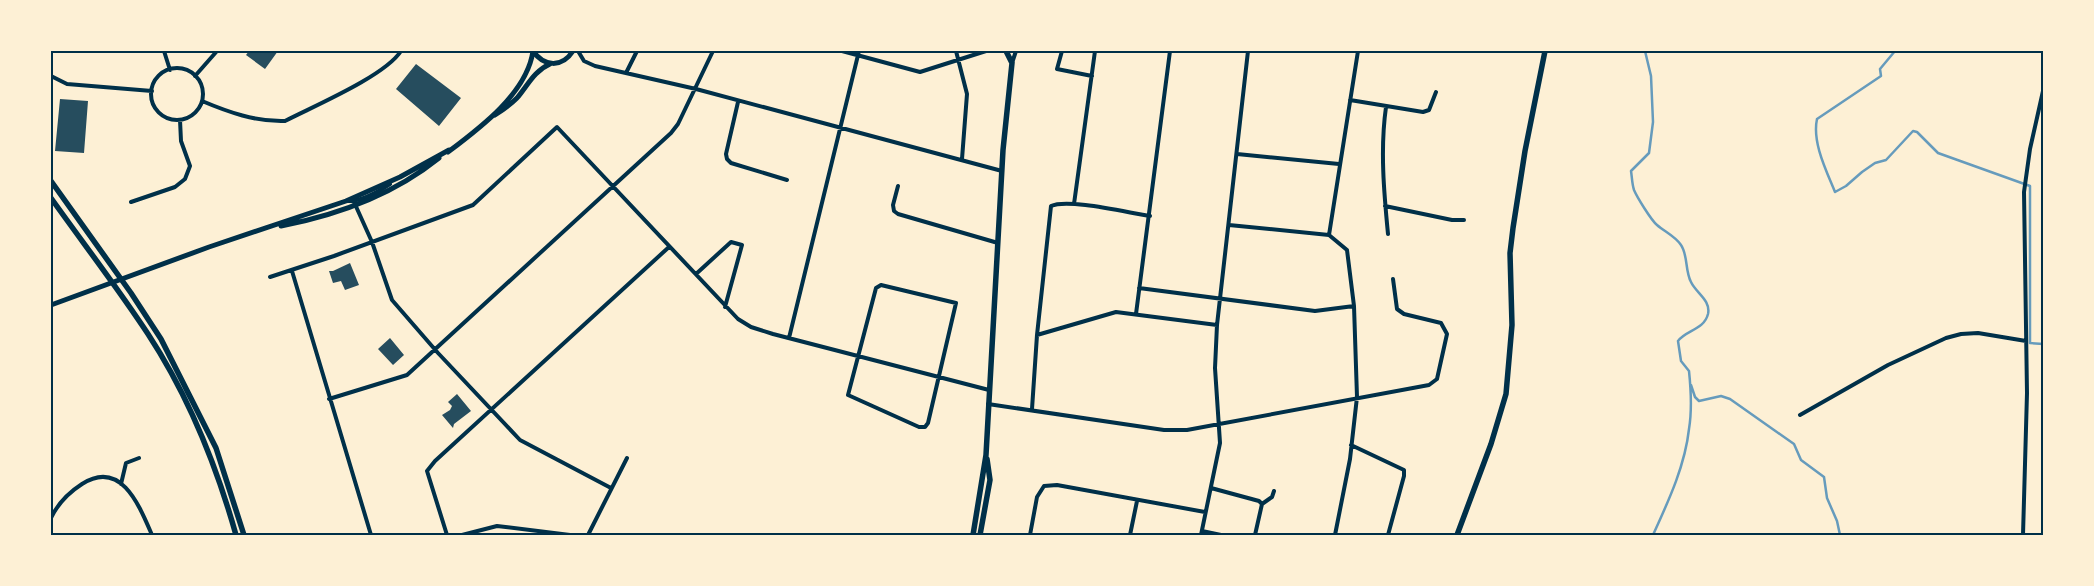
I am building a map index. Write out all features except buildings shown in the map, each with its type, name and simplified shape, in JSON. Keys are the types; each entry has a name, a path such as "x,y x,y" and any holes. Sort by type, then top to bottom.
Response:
{"main road":[{"path":"973,535 986,455 1002,171 1012,63 1006,51"},
{"path":"1456,535 1491,444 1506,394 1512,345 1510,253 1525,151 1545,51"},
{"path":"51,181 131,293 161,340 216,448 244,535"},
{"path":"51,198 148,335 181,392 214,466 236,535"},
{"path":"980,535 990,480 986,455"}],"street":[{"path":"164,51 170,70"},
{"path":"195,76 217,51"},
{"path":"202,101 226,111 268,122 285,121 380,71 396,59 402,51"},
{"path":"533,51 543,62 550,64"},
{"path":"490,118 524,77 533,51"},
{"path":"261,230 303,222 356,206 420,174 490,118 505,109 541,68 550,64 564,62 573,51"},
{"path":"578,51 584,60 595,66 696,89 738,102 1002,171"},
{"path":"626,73 636,51"},
{"path":"329,399 407,375 435,350 672,133 696,89 713,51"},
{"path":"842,51 859,53 920,72 986,51"},
{"path":"956,51 968,94 962,159"},
{"path":"1012,63 1016,51"},
{"path":"1062,51 1057,69 1092,76"},
{"path":"1074,204 1095,51"},
{"path":"1136,314 1170,51"},
{"path":"1221,535 1201,533 1220,443 1215,368 1217,325 1248,51"},
{"path":"1328,235 1358,51"},
{"path":"789,338 859,53"},
{"path":"183,69 195,76 202,88 202,101 194,114 180,120 165,117 159,112 152,99 152,91 158,78 170,70 183,69"},
{"path":"51,76 66,84 152,91"},
{"path":"2023,535 2027,393 2024,192 2030,149 2043,91"},
{"path":"1350,100 1423,112 1429,110 1436,92"},
{"path":"738,102 726,154 727,159 731,163 787,180"},
{"path":"1386,107 1383,128 1385,206 1388,234"},
{"path":"131,202 176,187 185,179 190,166 181,141 180,120"},
{"path":"270,278 473,205 558,127 738,320 751,327 789,338 989,390"},
{"path":"51,305 209,247 346,201 450,150"},
{"path":"1237,154 1339,164"},
{"path":"356,206 400,176"},
{"path":"898,186 893,205 894,211 898,214 998,243"},
{"path":"346,201 356,206 372,242 392,300 435,350 520,440 611,488"},
{"path":"1032,409 1037,335 1051,206 1058,203 1074,204 1150,216"},
{"path":"1385,206 1452,220 1464,220"},
{"path":"1228,225 1328,235 1347,250 1354,306 1357,397 1344,493 1335,535"},
{"path":"696,274 731,242 742,245 725,307"},
{"path":"447,535 427,471 669,247"},
{"path":"292,271 371,535"},
{"path":"988,404 1164,430 1187,430 1429,385 1437,379 1447,334 1441,323 1404,314 1396,309 1393,279"},
{"path":"881,285 956,303 938,376 928,423 925,427 918,427 848,395 876,288 881,285"},
{"path":"1139,288 1315,310 1354,306"},
{"path":"1037,335 1116,312 1217,325"},
{"path":"1800,415 1888,365 1946,338 1961,334 1978,334 2026,341"},
{"path":"1351,445 1404,470 1388,535"},
{"path":"121,484 126,463 139,458"},
{"path":"588,535 627,458"},
{"path":"51,518 56,507 66,496 92,478 104,476 115,478 125,487 143,515 152,535"},
{"path":"1030,535 1037,497 1044,486 1056,486 1205,512"},
{"path":"1211,488 1260,501 1262,504"},
{"path":"1255,535 1262,504 1272,497 1274,491"},
{"path":"1130,535 1137,500"},
{"path":"462,535 497,526 570,535"}],"waterway":[{"path":"1645,51 1651,76 1653,122 1649,153 1631,171 1633,188 1654,222 1681,245 1685,253 1689,278 1705,301 1708,309 1708,314 1703,323 1678,341 1681,361 1689,371 1690,422 1680,470 1653,535"},
{"path":"1895,51 1880,69 1881,76 1817,119 1816,137 1818,146 1835,192 1846,186 1875,163 1886,160 1913,131 1917,132 1938,153 2030,186 2030,343 2043,344"},
{"path":"1691,385 1695,397 1699,401 1721,396 1730,399 1794,444 1801,460 1824,477 1827,498 1837,521 1840,535"}]}
